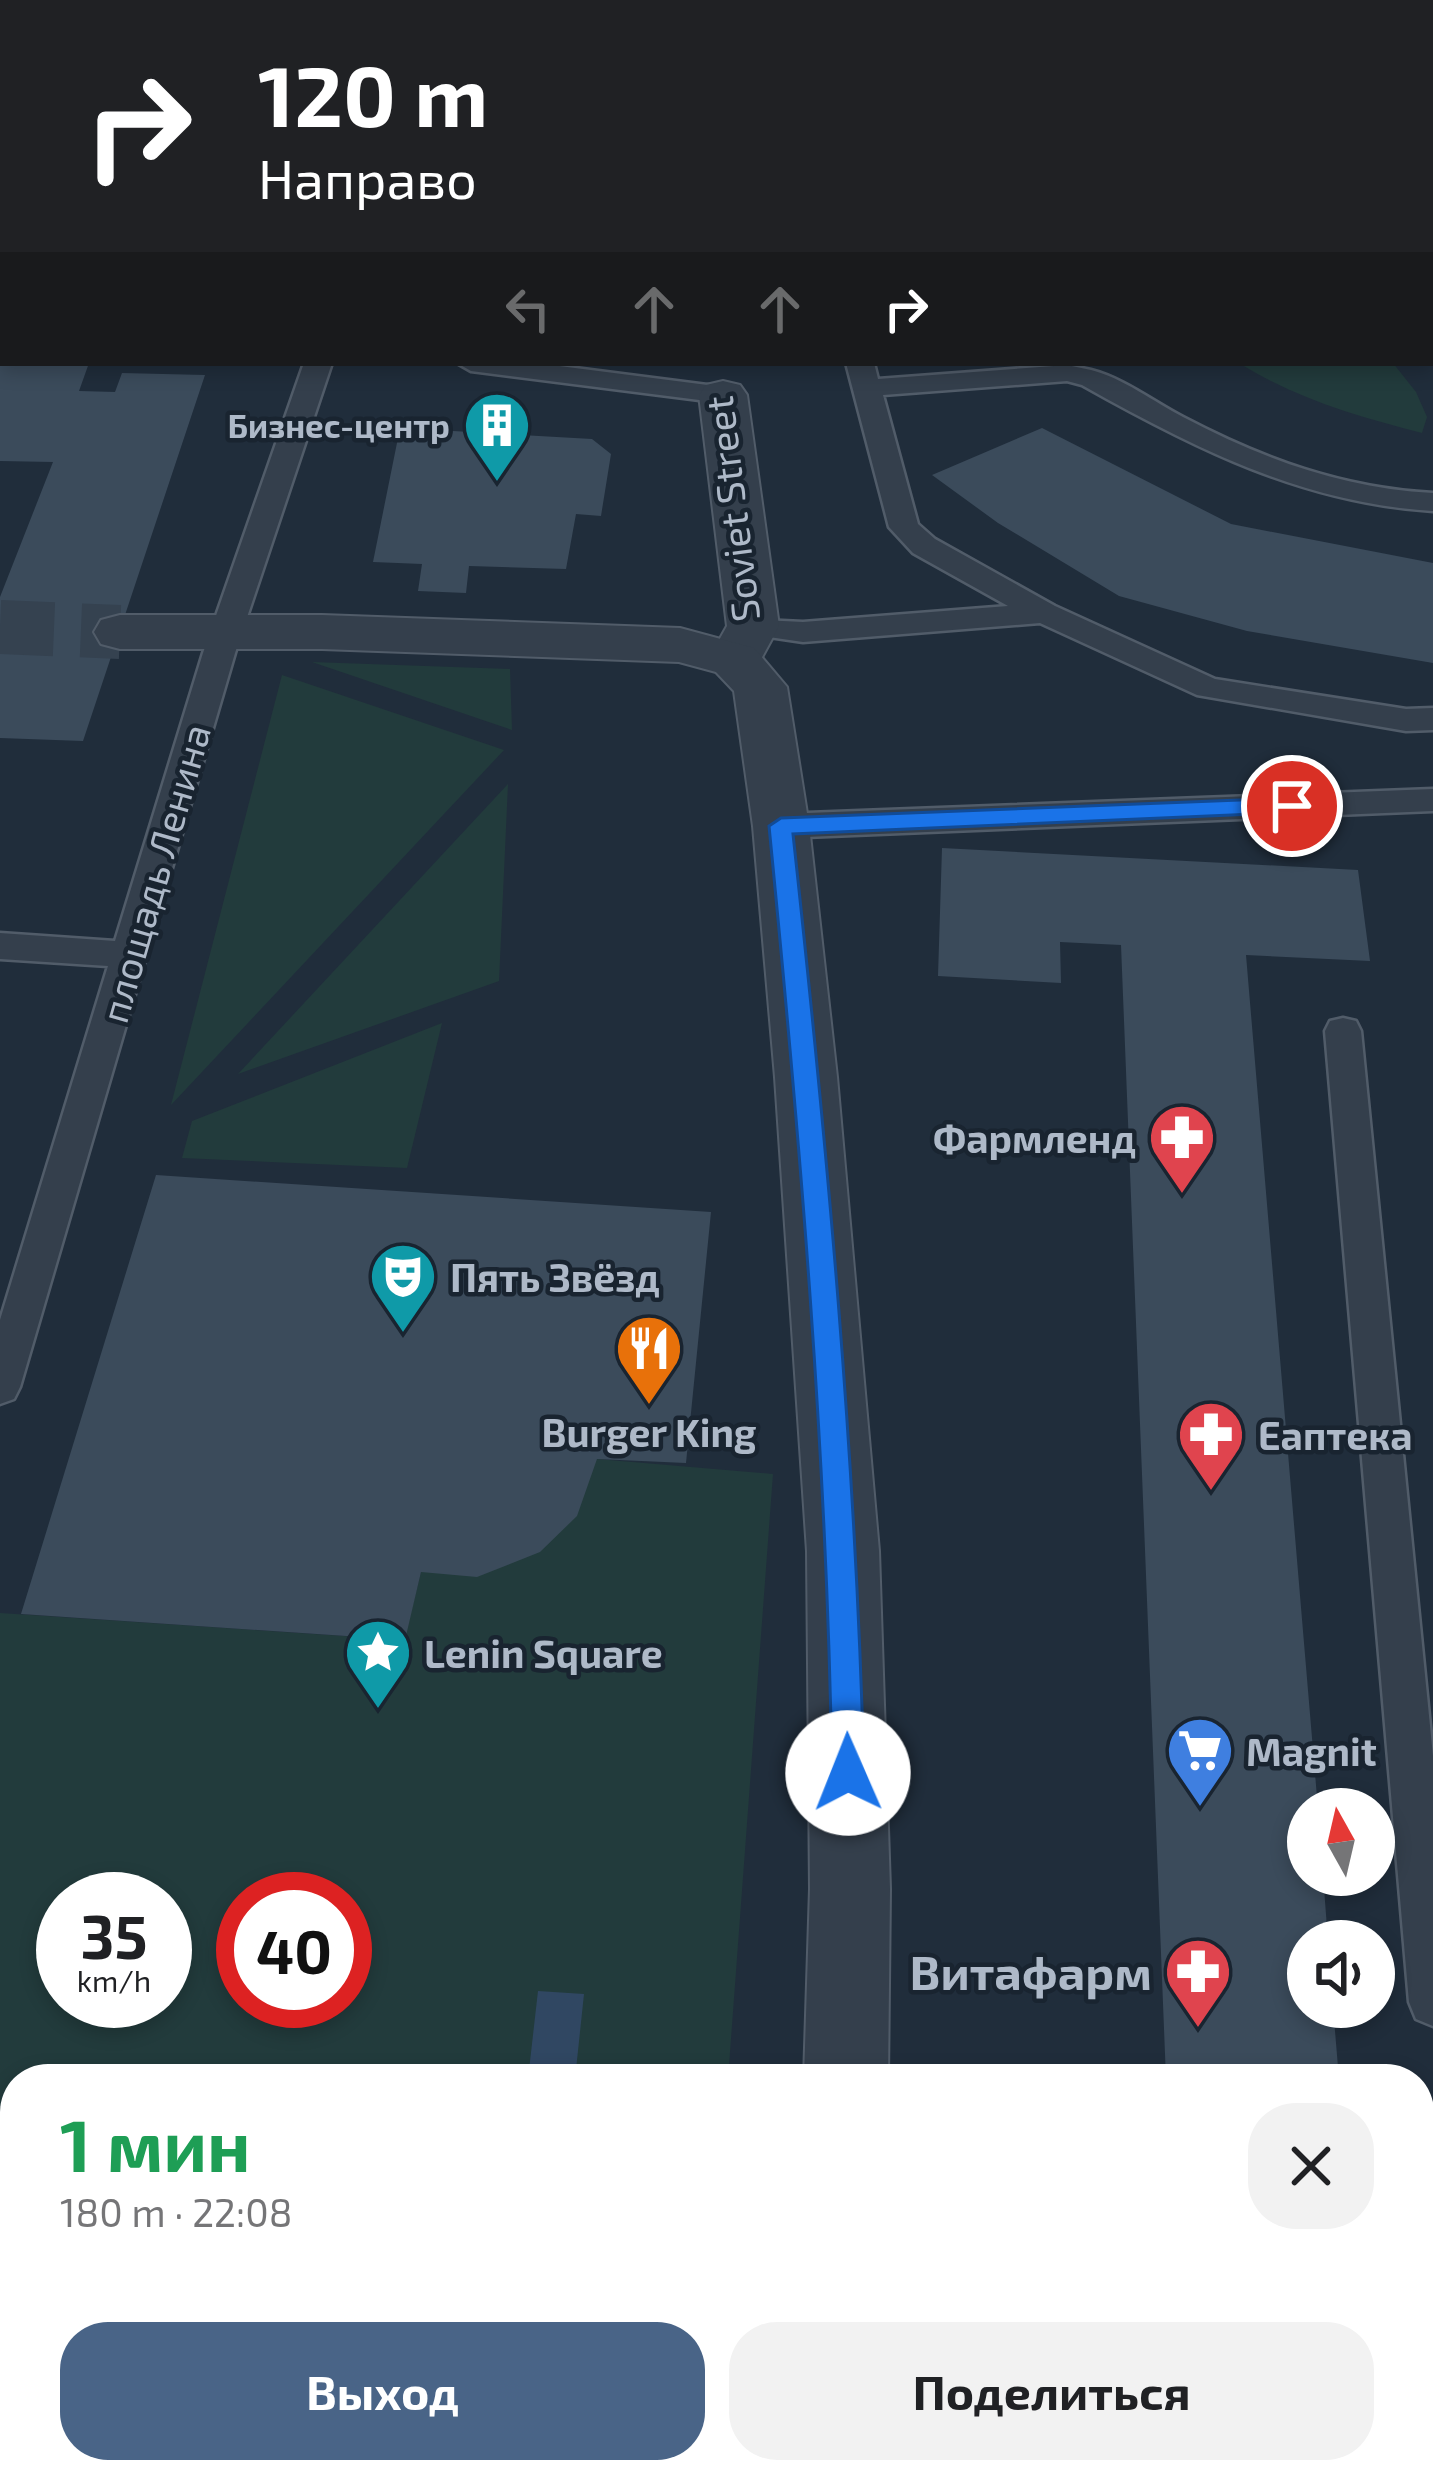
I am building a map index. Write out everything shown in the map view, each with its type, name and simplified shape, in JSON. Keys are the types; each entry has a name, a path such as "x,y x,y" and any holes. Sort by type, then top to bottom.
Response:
{"street":[{"name":"Soviet Street","path":"717,379 744,643 760,687 781,826 843,1551 850,1889 846,2064"},
{"path":"119,632 744,643"}],"lane":[{"name":"площадь Ленина","path":"0,1387 227,631 317,366"},
{"path":"516,366 717,379"},
{"path":"1433,502 1325,487 1230,454 1091,378 1067,373 863,376 904,527 924,546 1044,613 1208,688 1406,720 1433,719"},
{"path":"744,643 803,632 1044,613"},
{"path":"781,826 1433,800"},
{"path":"0,946 130,955"},
{"path":"1343,1031 1433,2002"}],"green space":[{"path":"1244,366 1395,366 1416,392 1427,417 1422,433 1283,387"},
{"path":"312,662 510,669 512,730"},
{"path":"282,675 504,750 171,1105"},
{"path":"508,784 499,981 238,1074"},
{"path":"442,1023 407,1168 182,1158 192,1121"},
{"path":"597,1459 773,1474 729,2064 0,2064 0,1613 404,1640 421,1572"}],"water":[{"path":"538,1991 584,1994 577,2064 530,2064"}],"building":[{"path":"0,366 88,366 79,391 115,392 122,373 205,375 83,741 0,738 0,597 53,462 0,461"},
{"name":"Бизнес-центр","path":"400,428 592,439 611,454 601,516 576,514 566,569 469,566 466,593 418,591 422,564 373,562"},
{"path":"1042,428 1231,524 1433,563 1433,663 1247,631 1119,596 998,523 932,475"},
{"path":"942,848 1358,870 1370,961 1246,955 1316,1788 1287,1788 1287,1896 1325,1896 1326,1920 1287,1920 1287,2028 1335,2028 1338,2064 1165,2064 1121,945 1060,942 1061,983 938,976"},
{"name":"Пять Звёзд","path":"156,1175 711,1212 686,1463 597,1459 577,1516 540,1552 477,1577 421,1572 405,1640 21,1614"}],"tunnel":[{"path":"0,627 120,632"}],"place":[{"name":"Бизнес-центр","path":"497,484"},
{"name":"Фармленд","path":"1182,1196"},
{"name":"Пять Звёзд","path":"403,1335"},
{"name":"Burger King","path":"649,1407"},
{"name":"Еаптека","path":"1211,1493"},
{"name":"Lenin Square","path":"378,1711"},
{"name":"Magnit","path":"1200,1809"},
{"name":"Витафарм","path":"1198,2030"}],"route":[{"path":"848,1773 843,1551 781,826 1292,806"}]}
